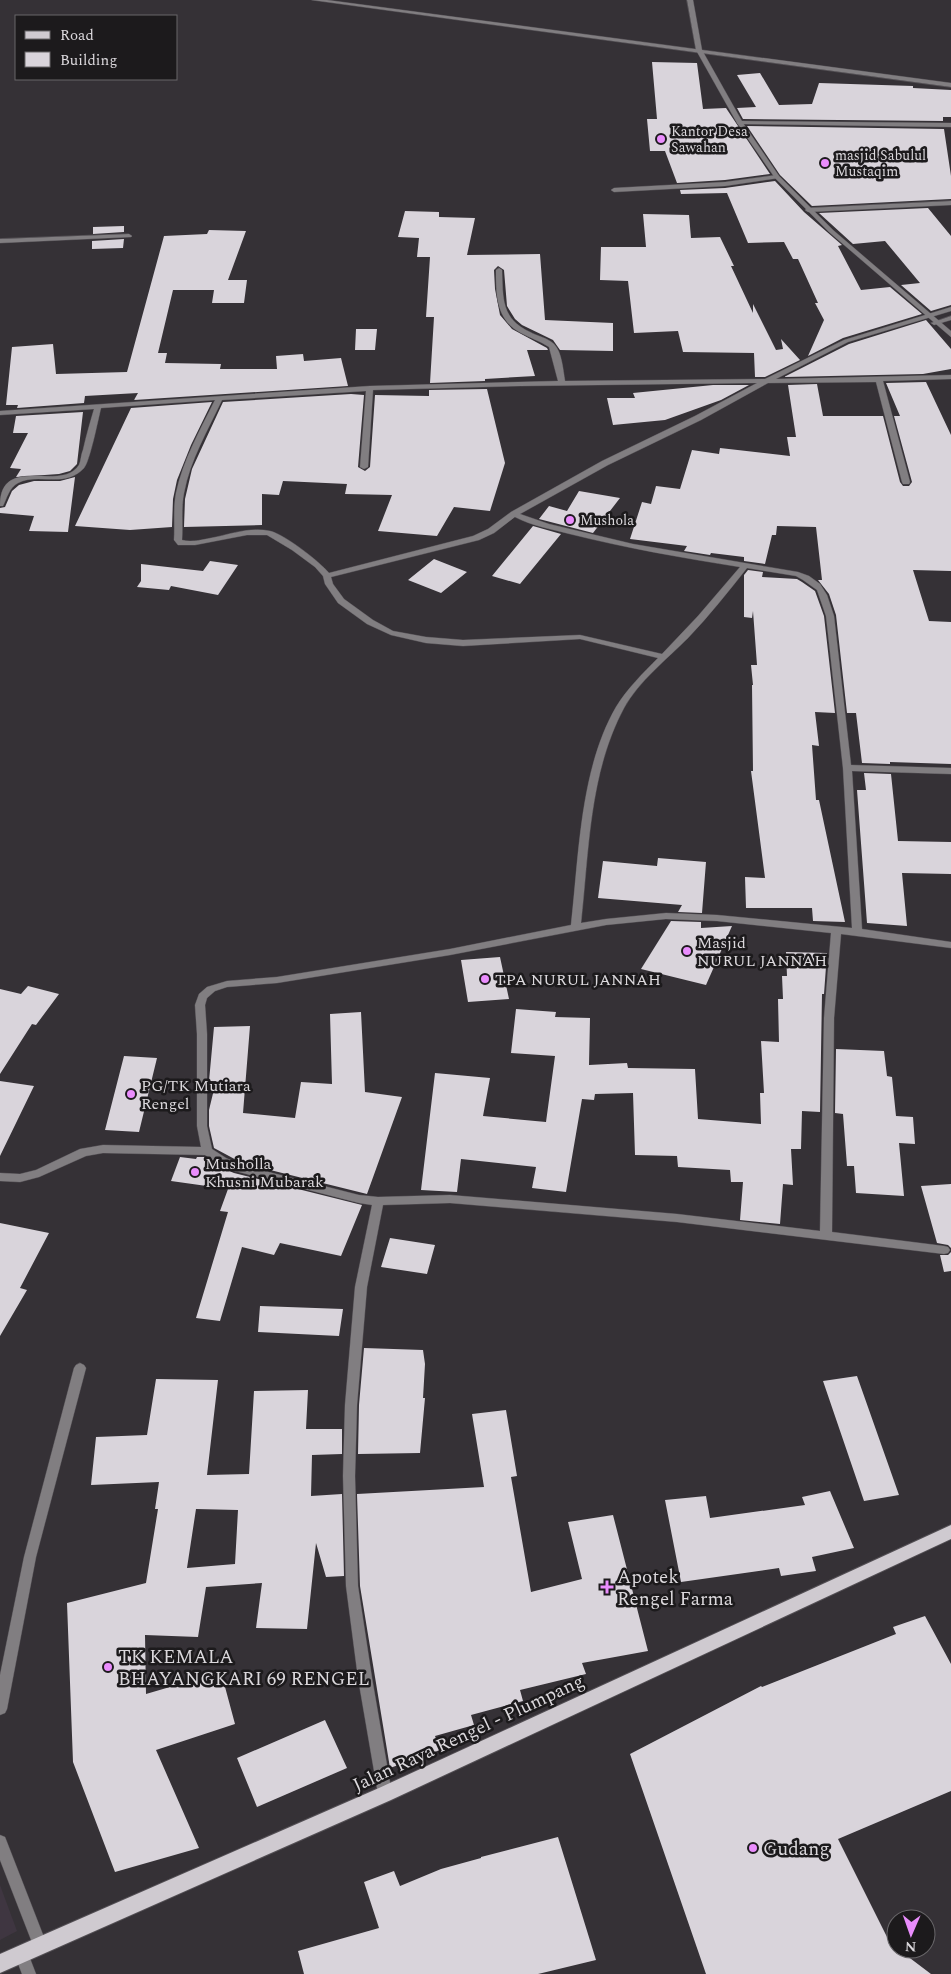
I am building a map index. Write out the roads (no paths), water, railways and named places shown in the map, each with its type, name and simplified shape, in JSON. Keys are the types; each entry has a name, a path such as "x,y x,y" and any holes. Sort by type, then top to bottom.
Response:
{"main road":[{"name":"Jalan Raya Rengel - Plumpang","path":"0,1964 21,1953 385,1794 951,1532"}],"street":[{"path":"315,0 951,85"},
{"path":"690,0 699,50 740,123 777,177 808,210 951,335"},
{"path":"740,123 951,125"},
{"path":"614,190 717,185 777,177"},
{"path":"808,210 951,203"},
{"path":"0,241 129,236"},
{"path":"499,270 502,310 507,319 517,329 552,346 556,351 562,383"},
{"path":"931,319 951,309"},
{"path":"328,580 476,538 605,463 698,418 764,381 846,341 931,319 951,318"},
{"path":"0,413 370,388 562,383 879,380 951,377"},
{"path":"879,380 906,482"},
{"path":"364,467 370,388"},
{"path":"219,399 196,448 182,484 179,502 178,540 182,543 195,543 248,533 264,532 295,548 318,565 341,601 370,622 390,633 426,640 463,642 580,637 664,657"},
{"path":"0,504 7,489 19,480 61,479 76,473 82,466 98,407"},
{"path":"516,515 529,521 606,541 684,557 798,574 814,581 823,594 830,616 847,768 857,932"},
{"path":"576,927 593,786 605,742 620,708 746,566"},
{"path":"847,768 951,771"},
{"path":"207,1151 202,1126 202,1034 200,1005 203,996 210,988 227,984 277,980 440,953 576,927 666,916 717,918 857,932 951,944"},
{"path":"826,1236 829,1018 836,930"},
{"path":"0,1176 20,1178 39,1173 84,1152 103,1149 207,1151 222,1161 239,1168 359,1199 378,1201 450,1199 677,1218 944,1250"},
{"path":"378,1201 361,1287 351,1405 349,1476 352,1586 365,1678 385,1794"},
{"path":"0,1709 30,1557 80,1368"},
{"path":"0,1842 40,1945"},
{"path":"21,1953 29,1974"}],"place":[{"name":"Kantor Desa Sawahan","path":"661,139"},
{"name":"masjid Sabulul Mustaqim","path":"825,163"},
{"name":"Mushola","path":"570,520"},
{"name":"Masjid NURUL JANNAH","path":"687,951"},
{"name":"TPA NURUL JANNAH","path":"485,979"},
{"name":"PG/TK Mutiara Rengel","path":"131,1094"},
{"name":"Musholla Khusni Mubarak","path":"195,1172"},
{"name":"Apotek Rengel Farma","path":"607,1587"},
{"name":"TK KEMALA BHAYANGKARI 69 RENGEL","path":"108,1667"},
{"name":"Gudang","path":"753,1848"}]}
